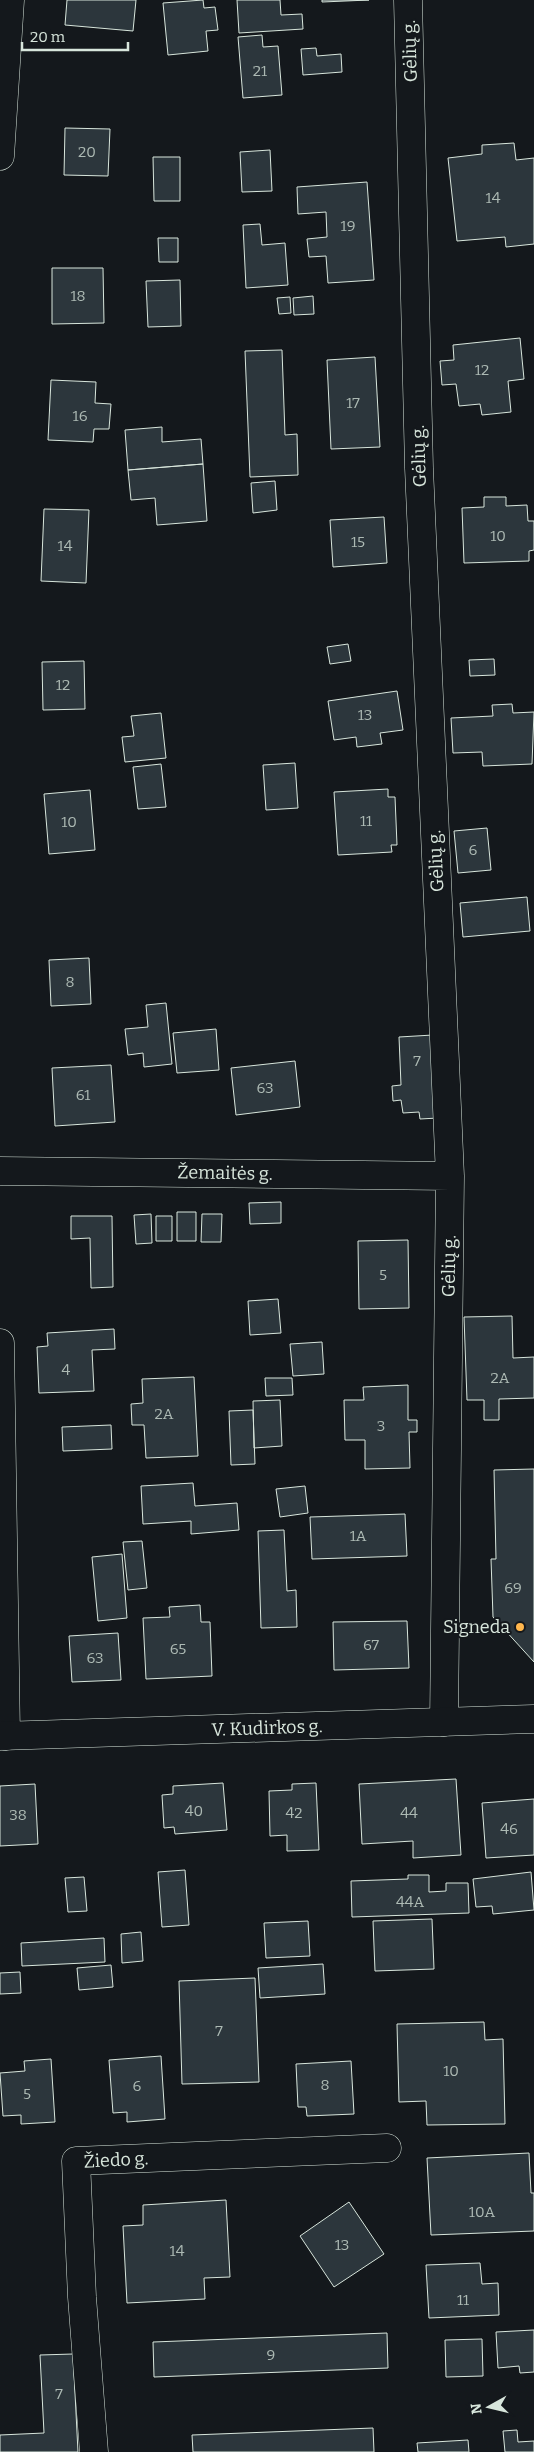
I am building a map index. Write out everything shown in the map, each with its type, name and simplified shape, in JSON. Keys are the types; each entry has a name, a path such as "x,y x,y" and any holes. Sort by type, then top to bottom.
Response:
{"street":[{"path":"0,156 10,0"},
{"name":"Gėlių g.","path":"408,0 419,468 450,1176 444,1722"},
{"name":"Žemaitės g.","path":"0,1171 450,1176"},
{"path":"0,1343 3,1736"},
{"name":"V. Kudirkos g.","path":"3,1736 534,1719"},
{"name":"Žiedo g.","path":"94,2452 82,2297 76,2161 387,2148"}],"building":[{"path":"67,0 136,0 133,31 65,25"},
{"path":"203,0 204,8 215,7 218,30 206,31 208,51 168,55 163,3"},
{"path":"237,0 280,0 281,15 302,14 303,29 239,33"},
{"path":"322,0 369,0 322,2"},
{"path":"262,35 263,47 278,46 282,95 243,98 238,37"},
{"path":"316,48 317,56 341,54 342,72 303,75 301,49"},
{"path":"65,128 110,129 108,176 64,175"},
{"path":"514,143 516,160 534,158 534,244 506,247 505,237 457,241 448,158 482,154 482,145"},
{"path":"270,150 272,191 242,192 240,152"},
{"path":"153,157 180,157 180,201 154,201"},
{"path":"367,182 374,280 328,283 326,256 309,257 307,239 327,237 326,212 298,214 297,187"},
{"path":"260,224 262,245 285,243 288,285 246,288 243,225"},
{"path":"158,238 178,238 178,262 159,262"},
{"path":"52,268 103,268 104,323 52,324"},
{"path":"180,280 181,326 148,327 146,281"},
{"path":"313,296 314,314 294,315 293,298"},
{"path":"290,297 291,313 279,314 277,298"},
{"path":"520,338 524,379 508,381 511,412 482,415 480,404 459,406 456,384 442,385 440,361 454,360 453,345"},
{"path":"282,350 285,435 297,434 298,475 250,477 245,351"},
{"path":"375,357 380,447 331,449 327,360"},
{"path":"51,380 96,382 95,403 111,404 109,429 94,429 93,442 48,440"},
{"path":"162,427 162,442 201,439 203,464 128,470 125,430"},
{"path":"203,464 207,521 157,525 155,498 131,500 128,470"},
{"path":"275,481 277,510 253,513 251,483"},
{"path":"484,497 506,497 506,506 527,505 528,521 534,521 534,550 529,551 529,561 464,563 462,508 484,507"},
{"path":"44,509 89,510 86,583 41,581"},
{"path":"384,517 387,563 333,567 330,520"},
{"path":"348,644 351,661 330,664 327,647"},
{"path":"494,659 495,675 470,676 469,660"},
{"path":"84,661 85,709 43,710 42,662"},
{"path":"397,691 403,730 380,733 382,744 357,747 356,737 334,740 328,701"},
{"path":"512,704 513,713 534,712 532,764 483,766 482,752 453,753 451,718 493,716 492,705"},
{"path":"161,713 166,758 125,762 122,737 134,736 131,716"},
{"path":"295,763 298,808 266,810 263,765"},
{"path":"161,764 166,807 138,809 133,767"},
{"path":"388,789 388,797 395,797 397,845 391,845 392,852 338,855 334,792"},
{"path":"90,790 95,850 49,854 44,794"},
{"path":"487,828 491,870 458,873 454,831"},
{"path":"527,897 530,931 463,937 460,903"},
{"path":"89,958 91,1004 51,1006 49,960"},
{"path":"166,1003 172,1064 144,1067 143,1053 128,1055 125,1029 148,1027 146,1005"},
{"path":"216,1029 219,1070 177,1073 173,1033"},
{"path":"433,1035 438,1118 420,1119 419,1112 403,1113 401,1100 393,1101 392,1086 401,1085 399,1037"},
{"path":"295,1061 300,1107 236,1115 231,1068"},
{"path":"111,1065 115,1122 55,1126 52,1068"},
{"path":"281,1202 281,1223 250,1224 249,1203"},
{"path":"177,1212 196,1212 196,1241 177,1241"},
{"path":"151,1214 152,1243 136,1244 134,1215"},
{"path":"202,1214 222,1214 221,1242 201,1242"},
{"path":"71,1216 112,1216 113,1287 91,1288 90,1238 71,1239"},
{"path":"156,1216 172,1216 172,1241 156,1241"},
{"path":"408,1240 409,1308 359,1309 358,1241"},
{"path":"278,1299 281,1333 250,1335 248,1301"},
{"path":"512,1316 513,1358 534,1357 534,1398 499,1399 499,1420 484,1420 484,1400 467,1400 464,1317"},
{"path":"114,1329 115,1349 92,1350 94,1391 39,1393 37,1347 48,1346 47,1333"},
{"path":"322,1342 324,1374 293,1376 290,1344"},
{"path":"194,1377 198,1456 146,1458 144,1425 132,1425 131,1404 143,1403 142,1379"},
{"path":"265,1378 292,1378 293,1395 266,1396"},
{"path":"408,1385 408,1420 417,1420 417,1432 409,1432 410,1468 365,1469 365,1440 345,1440 344,1400 364,1400 363,1387"},
{"path":"280,1400 282,1446 254,1448 253,1401"},
{"path":"253,1410 255,1464 231,1465 229,1411"},
{"path":"111,1425 112,1449 63,1451 62,1427"},
{"path":"534,1469 534,1662 493,1617 491,1559 496,1559 494,1470"},
{"path":"193,1483 195,1506 237,1503 239,1530 191,1534 191,1521 143,1524 141,1486"},
{"path":"305,1486 308,1513 280,1517 276,1489"},
{"path":"405,1514 407,1556 312,1559 310,1517"},
{"path":"284,1530 287,1591 296,1590 297,1627 261,1628 258,1531"},
{"path":"142,1541 147,1588 128,1590 123,1542"},
{"path":"122,1554 127,1618 98,1621 92,1557"},
{"path":"200,1605 201,1622 210,1622 212,1676 146,1679 143,1618 170,1617 169,1607"},
{"path":"407,1621 409,1668 334,1670 333,1622"},
{"path":"118,1633 121,1680 72,1682 69,1636"},
{"path":"456,1779 461,1855 413,1858 413,1841 362,1844 359,1784"},
{"path":"223,1783 227,1830 175,1834 174,1827 164,1828 162,1795 173,1794 173,1786"},
{"path":"316,1783 319,1850 287,1851 287,1835 270,1836 269,1791 292,1790 292,1784"},
{"path":"35,1784 38,1844 0,1846 0,1786"},
{"path":"534,1799 534,1855 486,1858 482,1803"},
{"path":"185,1870 189,1925 162,1927 158,1872"},
{"path":"531,1872 534,1910 493,1914 492,1906 476,1907 473,1879"},
{"path":"408,1875 429,1875 429,1892 446,1891 446,1883 468,1883 469,1913 352,1917 351,1881 408,1879"},
{"path":"84,1877 87,1911 68,1912 65,1878"},
{"path":"432,1919 434,1969 375,1971 373,1921"},
{"path":"308,1921 310,1956 266,1958 264,1923"},
{"path":"141,1932 143,1961 122,1963 121,1934"},
{"path":"104,1938 105,1962 22,1966 21,1943"},
{"path":"323,1964 325,1994 260,1998 258,1968"},
{"path":"111,1965 113,1987 79,1990 77,1968"},
{"path":"20,1972 21,1993 0,1994 0,1973"},
{"path":"255,1978 259,2082 182,2084 179,1981"},
{"path":"484,2022 485,2040 503,2039 505,2124 427,2125 426,2101 399,2102 397,2024"},
{"path":"161,2056 165,2119 127,2122 127,2112 113,2113 109,2060"},
{"path":"51,2059 55,2122 21,2124 21,2115 3,2116 0,2073 25,2071 24,2061"},
{"path":"351,2061 354,2114 307,2116 306,2107 298,2107 296,2064"},
{"path":"529,2153 531,2193 534,2193 534,2231 431,2235 427,2158"},
{"path":"226,2200 230,2277 204,2278 205,2299 127,2303 123,2226 143,2225 143,2205"},
{"path":"349,2202 384,2254 334,2287 300,2236"},
{"path":"480,2263 482,2284 498,2283 499,2315 429,2318 426,2265"},
{"path":"534,2330 534,2372 520,2373 519,2366 498,2368 496,2332"},
{"path":"387,2333 388,2368 154,2377 153,2342"},
{"path":"482,2339 483,2376 446,2377 445,2340"},
{"path":"73,2354 78,2452 0,2452 0,2435 44,2433 40,2355"},
{"path":"373,2428 374,2452 193,2452 192,2435"},
{"path":"517,2430 518,2442 534,2441 534,2452 505,2452 503,2431"},
{"path":"468,2440 469,2452 418,2452 417,2443"}],"place":[{"name":"Signeda","path":"520,1627"}]}
